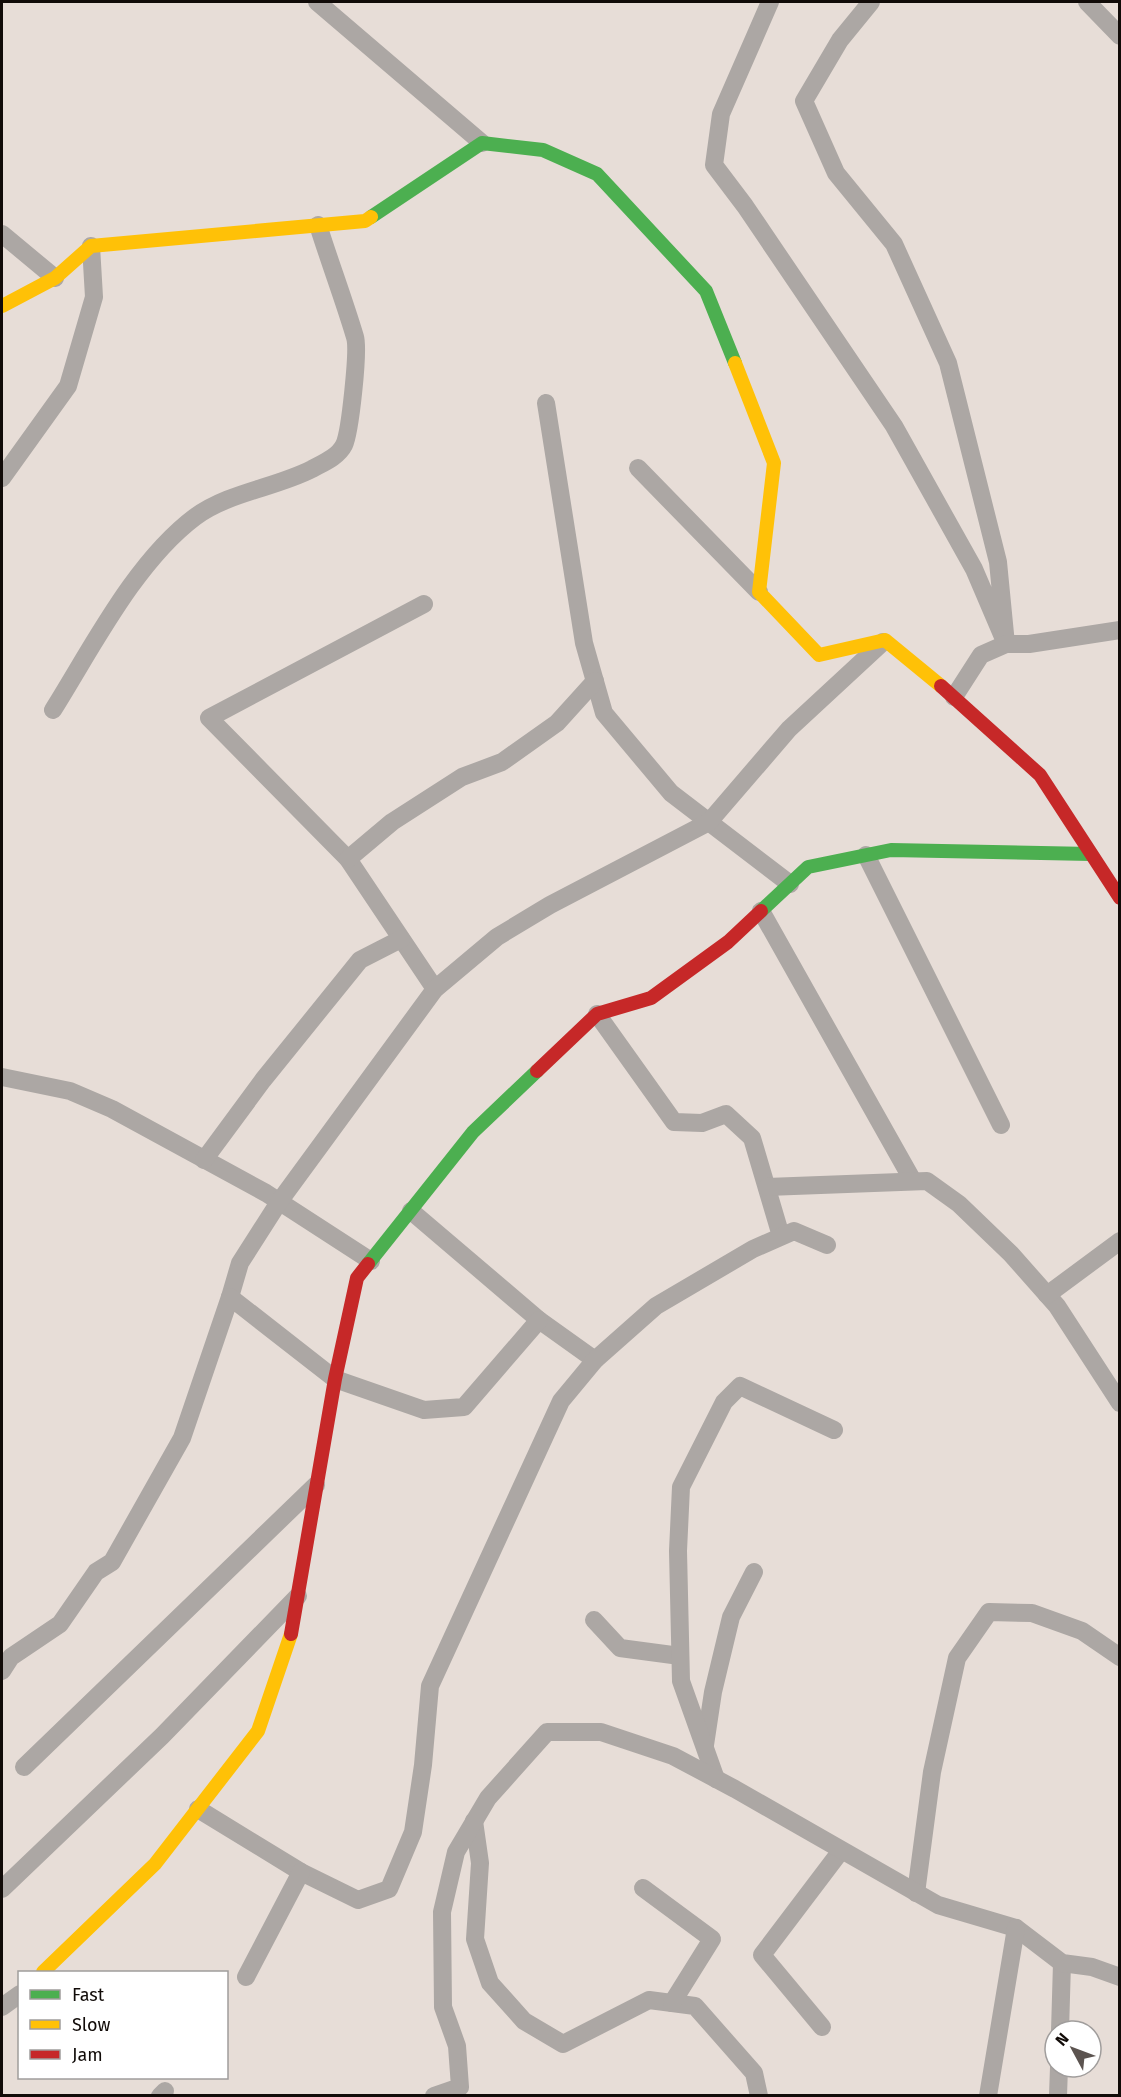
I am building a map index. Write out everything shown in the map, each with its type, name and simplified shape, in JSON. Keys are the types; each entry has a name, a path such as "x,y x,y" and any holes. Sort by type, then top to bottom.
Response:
{"street":[{"path":"317,2 483,143 543,150 597,174 706,291 774,463 759,592"},
{"path":"770,2 721,114 714,165 745,206 894,426 974,569 1006,644"},
{"path":"871,2 840,40 804,101 836,173 894,244 948,363 998,562 1006,644"},
{"path":"1087,2 1119,36"},
{"path":"2,306 55,278 91,246 365,221 483,143"},
{"path":"52,710 142,569 170,539 196,516 247,492 309,470 337,455 344,445 354,373 356,339 318,225"},
{"path":"2,234 55,278"},
{"path":"2,478 68,386 94,297 91,246"},
{"path":"546,403 584,643 604,713 671,793 790,884"},
{"path":"638,468 819,655 885,640"},
{"path":"424,604 209,718 348,859 435,989"},
{"path":"954,697 981,655 1006,644 1029,644 1119,630"},
{"path":"885,640 954,697 1040,775 1119,898"},
{"path":"2,1671 11,1657 60,1624 96,1572 112,1562 182,1438 240,1263 279,1202 435,989 497,937 550,905 709,822 789,729 885,640"},
{"path":"348,859 392,822 462,777 502,762 557,723 595,681"},
{"path":"44,1971 155,1864 258,1731 293,1627 335,1379 357,1278 473,1132 597,1014 651,998 728,942 808,867 891,850 1091,854"},
{"path":"866,855 1001,1125"},
{"path":"762,911 913,1181"},
{"path":"204,1160 263,1080 360,960 401,939"},
{"path":"597,1014 674,1122 702,1124 726,1114 752,1138 781,1236"},
{"path":"2,1077 70,1091 112,1109 279,1202 371,1261"},
{"path":"767,1187 927,1180 959,1204 1011,1254 1047,1295 1119,1403"},
{"path":"411,1211 539,1320 595,1360"},
{"path":"198,1809 301,1872 358,1900 389,1889 413,1832 423,1765 430,1686 561,1401 595,1360 656,1306 753,1249 794,1231 827,1245"},
{"path":"1047,1295 1119,1241"},
{"path":"230,1296 335,1379 424,1410 464,1407 539,1320"},
{"path":"716,1779 681,1681 678,1551 681,1487 724,1402 740,1386 834,1430"},
{"path":"24,1767 316,1485"},
{"path":"705,1747 713,1692 731,1617 754,1572"},
{"path":"2,1889 162,1736 298,1596"},
{"path":"916,1893 932,1772 957,1658 989,1612 1032,1613 1082,1631 1119,1657"},
{"path":"594,1620 620,1648 680,1656"},
{"path":"434,2096 460,2086 457,2046 443,2007 442,1912 456,1852 488,1798 547,1732 601,1732 673,1756 938,1905 1016,1928 1062,1963 1092,1967 1119,1977"},
{"path":"474,1821 480,1863 475,1939 490,1983 524,2021 563,2044 649,2000 696,2006 754,2073 759,2096"},
{"path":"822,2027 762,1955 840,1851"},
{"path":"246,1977 301,1872"},
{"path":"643,1888 712,1939 672,2003"},
{"path":"988,2096 1016,1928"},
{"path":"1060,2019 1062,1963"},
{"path":"2,2007 18,1995"},
{"path":"1058,2096 1059,2079"}],"traffic: fast":[{"path":"371,217 482,143 543,150 597,174 706,291 735,363"},
{"path":"761,911 808,867 891,850 1091,854"},
{"path":"368,1264 473,1132 537,1071"}],"traffic: slow":[{"path":"2,306 55,278 91,246 365,221 371,217"},
{"path":"735,363 774,463 759,592 819,655 885,640 941,686"},
{"path":"44,1971 155,1864 258,1731 291,1634"}],"traffic: jam":[{"path":"941,686 1040,775 1120,898"},
{"path":"537,1071 597,1014 651,998 728,942 761,911"},
{"path":"291,1634 335,1379 357,1278 368,1264"}]}
